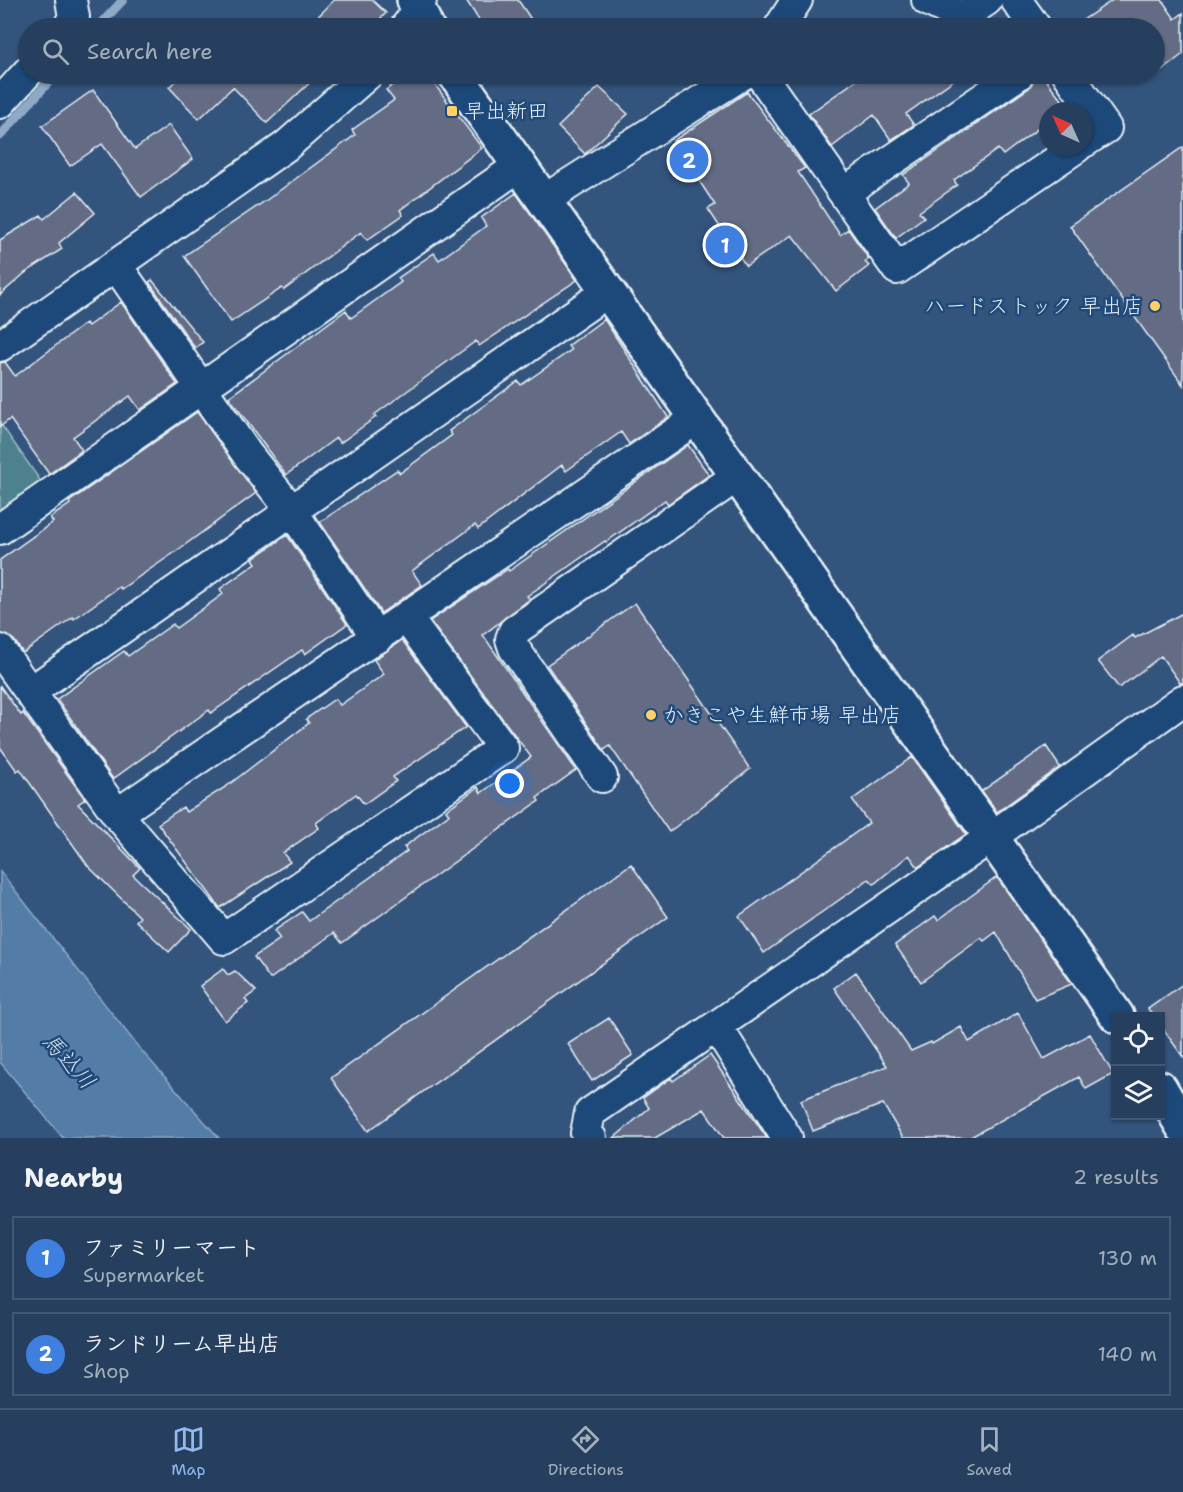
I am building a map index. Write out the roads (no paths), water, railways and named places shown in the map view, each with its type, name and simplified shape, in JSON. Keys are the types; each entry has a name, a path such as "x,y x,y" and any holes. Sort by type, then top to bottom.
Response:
{"street":[{"path":"71,0 73,18"},
{"path":"785,18 797,0"},
{"path":"927,0 962,17 987,0"},
{"path":"1016,0 1029,18"},
{"path":"0,103 18,83"},
{"path":"0,346 286,146 357,84"},
{"path":"461,84 1113,1012"},
{"path":"544,200 727,84"},
{"path":"767,84 897,269 1064,156"},
{"path":"844,193 1004,84"},
{"path":"1075,84 1088,102"},
{"path":"1093,110 1106,128 1093,136"},
{"path":"0,529 519,166"},
{"path":"116,266 247,454 292,511 376,638"},
{"path":"30,692 607,292"},
{"path":"117,814 696,419"},
{"path":"602,777 514,648 511,639 514,631 736,477"},
{"path":"0,650 117,814 224,939 503,748 406,618"},
{"path":"591,1138 586,1133 590,1113 990,838 1183,700"},
{"path":"717,1027 787,1138"},
{"path":"1165,1095 1183,1127"}],"water":[{"name":"馬込川","path":"0,871 140,1049 219,1138 63,1138 0,1062"}],"waterway":[{"path":"106,18 123,0"},
{"path":"0,136 47,84"}],"place":[{"name":"早出新田","path":"452,111"},
{"name":"ランドリーム早出店","path":"689,160"},
{"name":"ファミリーマート","path":"725,245"},
{"name":"ハードストック 早出店","path":"1155,306"},
{"name":"かきこや生鮮市場 早出店","path":"651,715"}]}
